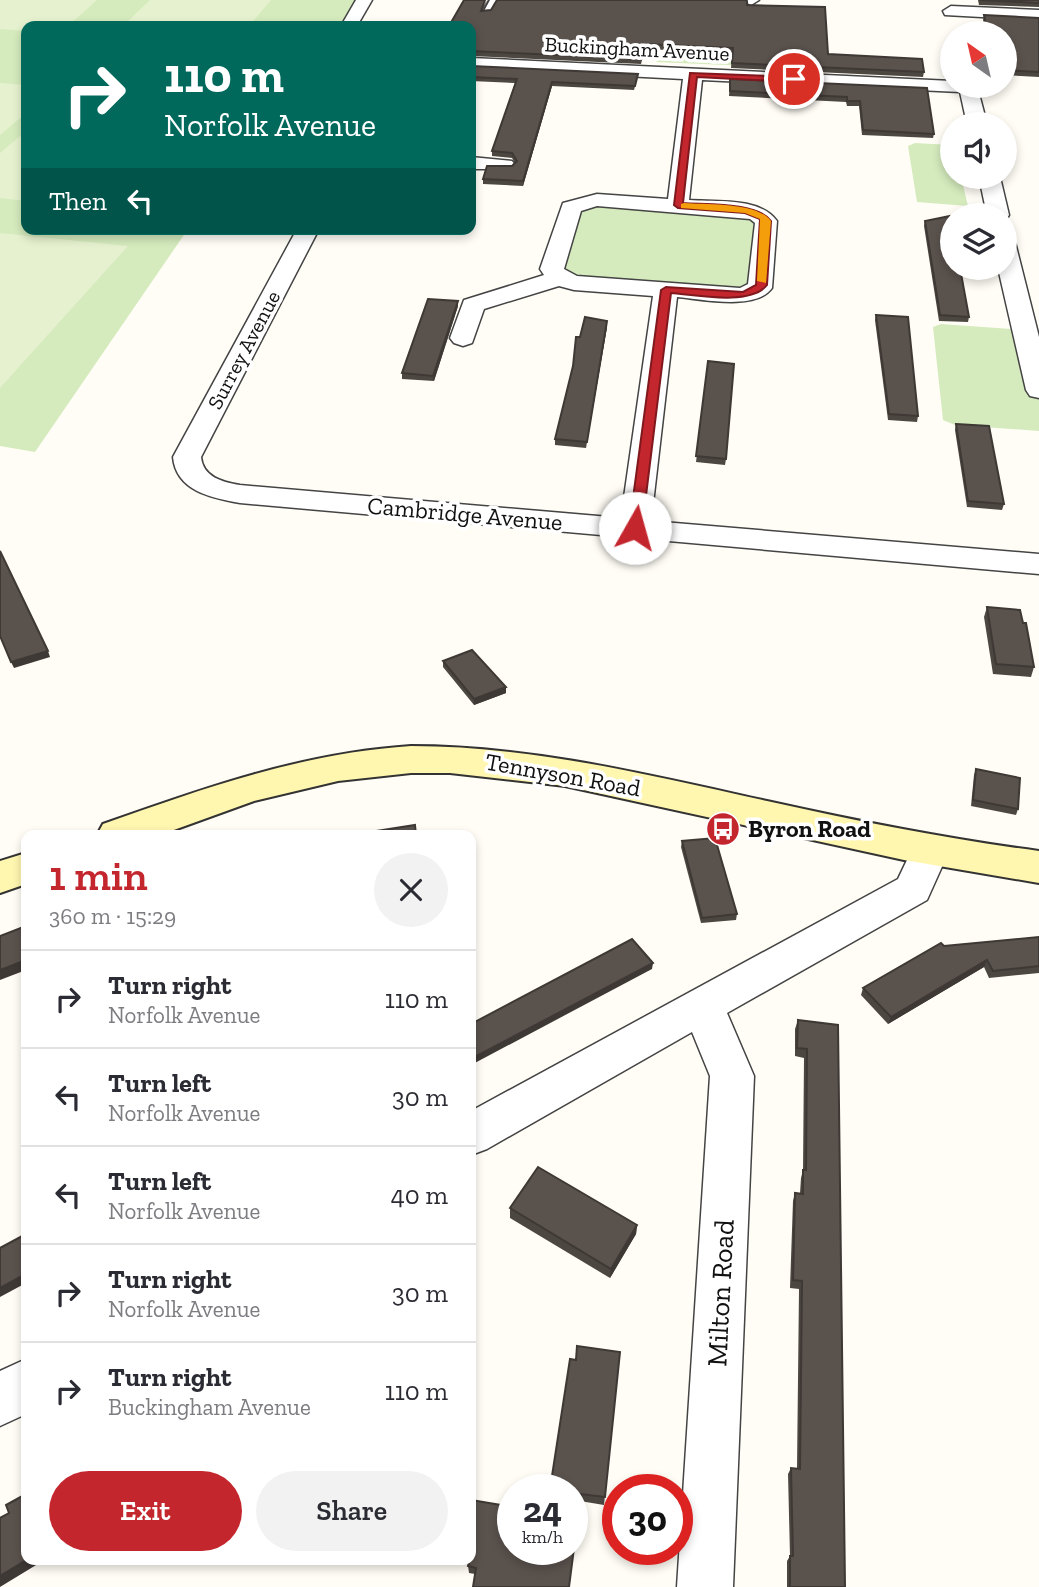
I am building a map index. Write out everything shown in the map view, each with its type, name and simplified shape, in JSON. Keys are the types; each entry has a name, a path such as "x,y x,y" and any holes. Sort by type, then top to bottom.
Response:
{"street":[{"path":"352,21 364,0"},
{"path":"949,6 1039,15"},
{"name":"Buckingham Avenue","path":"476,63 940,86"},
{"path":"678,205 693,75"},
{"path":"476,163 505,165"},
{"path":"597,201 678,205 747,211 763,217 766,221 762,285 757,291 743,295 574,283 559,278 552,269 574,206 597,201"},
{"name":"Surrey Avenue","path":"191,471 187,462 190,451 305,235"},
{"path":"463,338 473,305 559,278"},
{"path":"1013,280 1039,390"},
{"path":"635,528 666,290"},
{"name":"Cambridge Avenue","path":"191,471 204,484 240,494 1039,564"},
{"name":"Tennyson Road","path":"131,830 242,789 285,777 373,762 460,759 545,767 930,851 1039,867"},
{"path":"476,1132 702,1004 913,889 930,851"},
{"path":"0,877 21,870"},
{"name":"Milton Road","path":"702,1004 732,1076 705,1587"},
{"path":"0,1400 21,1388"}],"lane":[{"path":"486,11 495,0"}],"green space":[{"path":"0,0 364,0 352,21 21,21 21,235 184,235 35,452 0,446"},
{"path":"0,0 97,0 74,21 21,21 21,31 0,29"},
{"path":"150,0 271,0 253,21 128,21"},
{"path":"673,54 733,58 748,66 656,62"},
{"path":"0,83 21,85 21,117 0,135"},
{"path":"21,135 21,200 0,198 0,153"},
{"path":"915,143 940,144 940,189 964,189 967,203 917,202 908,146"},
{"path":"597,205 742,214 758,223 755,282 743,289 577,281 563,273 577,211"},
{"path":"0,233 128,246 0,388"},
{"path":"941,324 1025,330 1039,390 1039,431 955,425 943,420 933,327"}],"building":[{"path":"464,0 485,0 481,11 491,10 497,0 746,0 747,5 825,7 828,54 922,59 924,72 732,63 733,48 646,44 642,59 476,51 476,21 452,21"},
{"path":"980,0 1039,0 1039,3"},
{"path":"984,15 1039,18 1039,72 1017,71 1017,21 985,21"},
{"path":"476,66 638,74 635,86 552,82 523,181 483,179 487,166 512,166 517,161 512,153 492,151 517,79 476,77"},
{"path":"730,79 927,88 934,134 863,130 860,101 847,101 847,97 730,91"},
{"path":"940,218 940,280 962,280 969,317 940,315 925,221"},
{"path":"428,299 458,301 433,376 402,373"},
{"path":"876,315 908,317 918,416 889,414"},
{"path":"585,317 607,321 587,442 555,439 573,366 576,337 580,337"},
{"path":"708,361 734,364 726,459 696,456"},
{"path":"956,424 989,426 1004,504 968,501"},
{"path":"0,551 48,651 11,662 0,636"},
{"path":"987,607 1020,610 1023,623 1026,623 1034,667 996,664"},
{"path":"472,650 506,687 474,699 443,661"},
{"path":"976,769 1020,778 1018,809 973,800"},
{"path":"415,825 416,830 383,830"},
{"path":"715,838 737,914 702,918 682,841"},
{"path":"21,928 21,962 0,970 0,936"},
{"path":"1039,937 1039,966 993,971 987,960 891,1017 863,988 941,943 944,946"},
{"path":"632,939 653,963 476,1056 476,1021"},
{"path":"798,1020 838,1025 845,1587 790,1587 790,1556 793,1556 791,1468 800,1469 802,1281 793,1280 795,1193 803,1194 803,1170 806,1170 807,1049 797,1048"},
{"path":"538,1167 637,1225 611,1269 510,1208"},
{"path":"21,1237 21,1277 0,1288 0,1248"},
{"path":"577,1346 620,1352 607,1474 602,1474 602,1497 588,1495 588,1474 552,1474 570,1359 576,1360"},
{"path":"21,1497 21,1563 0,1576 0,1518 9,1513 6,1505"},
{"path":"476,1501 497,1504 497,1565 572,1565 569,1587 473,1587 476,1568 468,1566 476,1565"}],"slow traffic":[{"path":"684,206 747,211 763,217 766,221 762,281"}],"place":[{"name":"Byron Road","path":"723,829"}],"route":[{"path":"635,528 666,290 743,295 757,291 762,285 766,221 763,217 747,211 678,205 693,75 794,79"}]}
